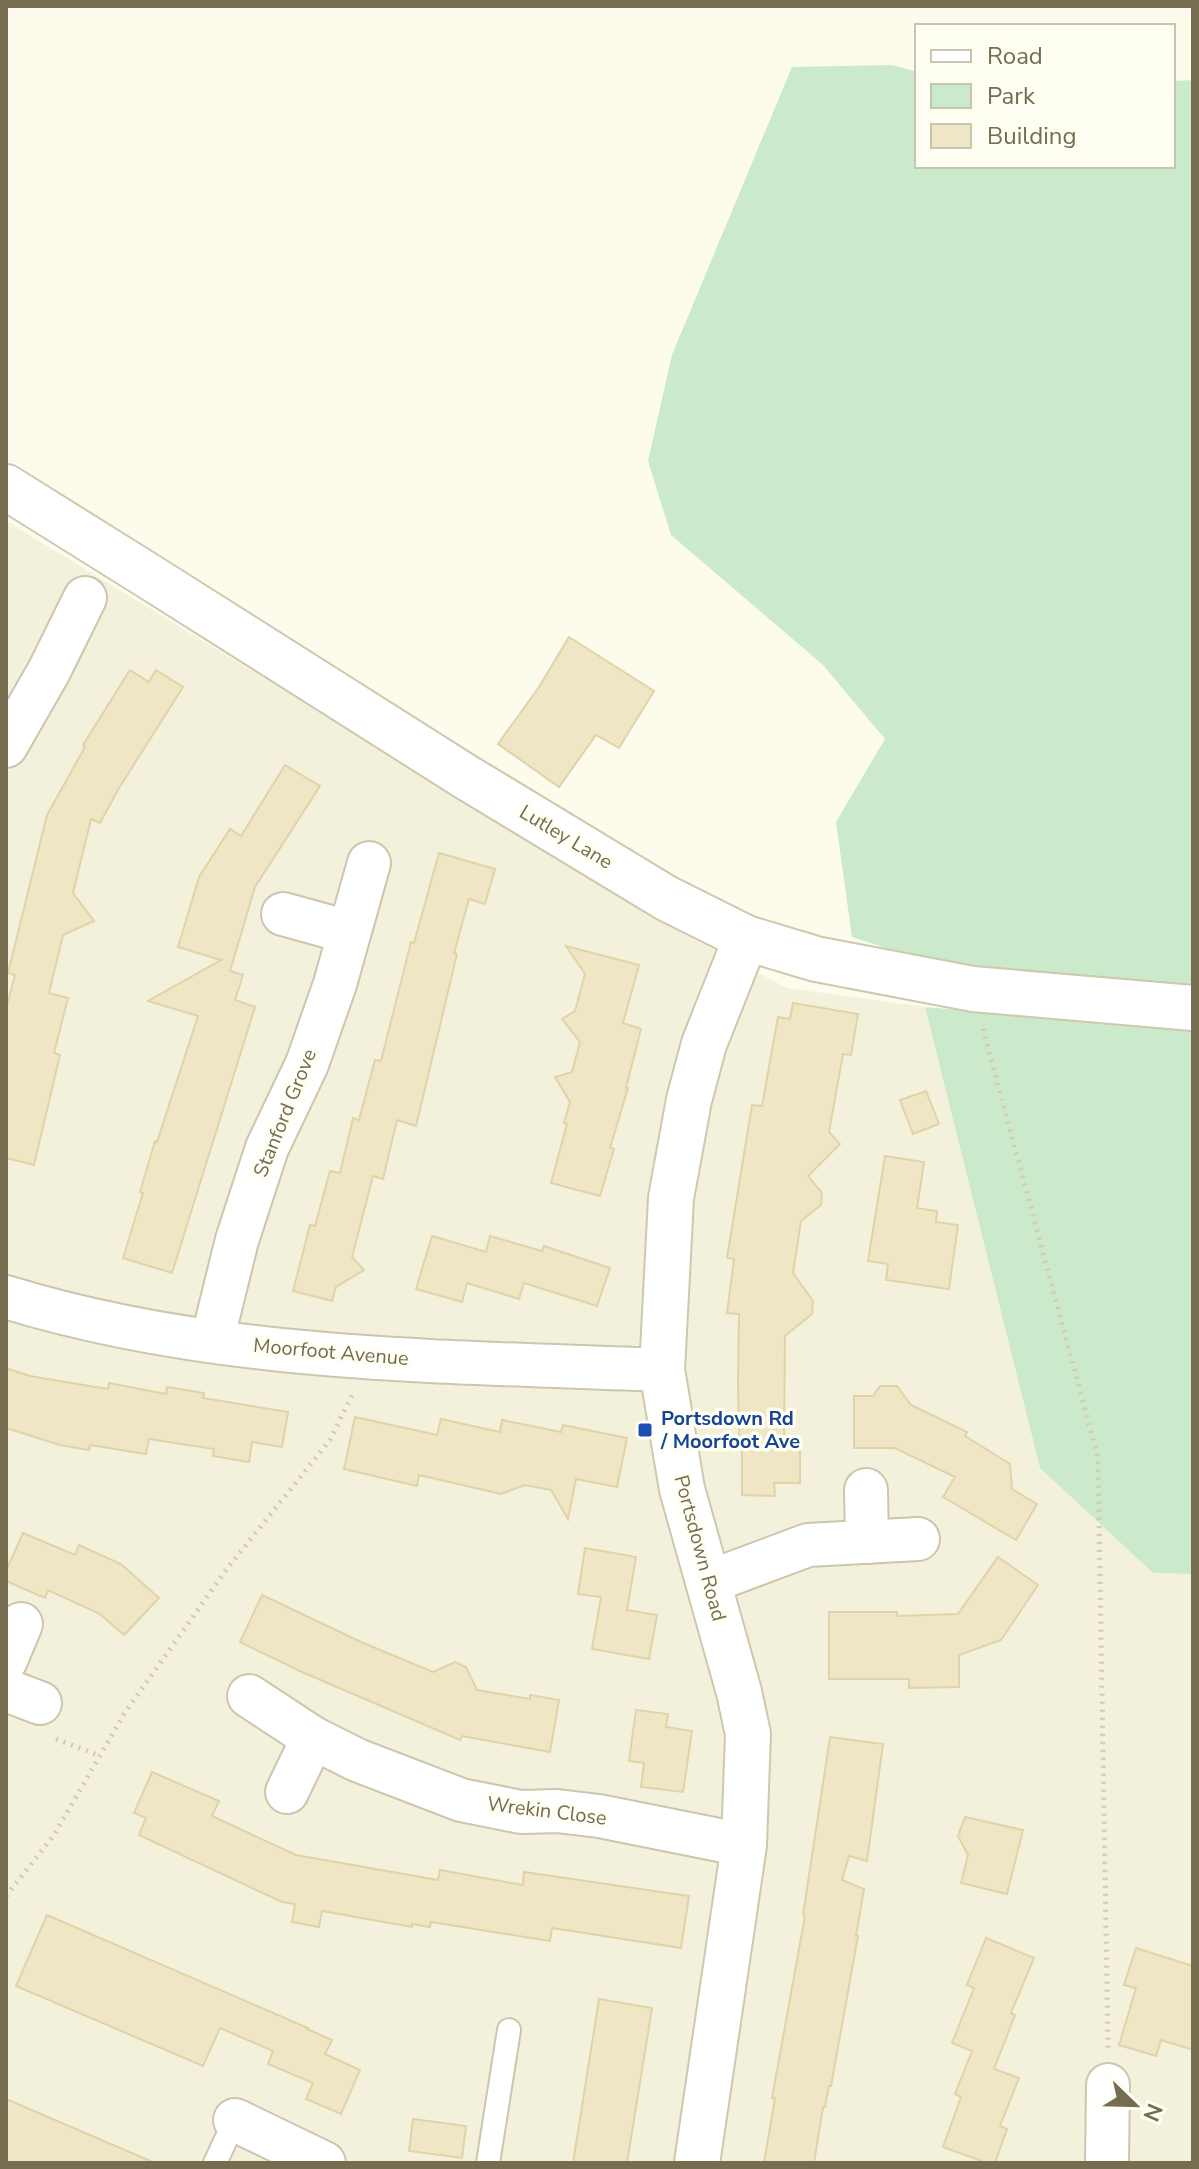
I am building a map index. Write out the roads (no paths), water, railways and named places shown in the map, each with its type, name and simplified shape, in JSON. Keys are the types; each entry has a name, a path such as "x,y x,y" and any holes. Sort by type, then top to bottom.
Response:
{"street":[{"name":"Lutley Lane","path":"6,487 466,777 666,898 746,938 816,959 973,989 1193,1008"},
{"path":"6,746 49,671 85,598"},
{"name":"Stanford Grove","path":"212,1341 237,1240 263,1161 307,1064 335,984 369,863"},
{"path":"283,914 348,932"},
{"name":"Portsdown Road","path":"697,2163 744,1845 748,1734 682,1489 662,1370 671,1198 689,1100 704,1044 746,938"},
{"name":"Moorfoot Avenue","path":"6,1297 115,1324 212,1341 370,1358 662,1370"},
{"path":"866,1490 867,1542"},
{"path":"709,1582 808,1545 918,1539"},
{"name":"Wrekin Close","path":"249,1696 313,1738 357,1760 461,1800 521,1812 557,1811 599,1816 744,1845"},
{"path":"287,1792 313,1738"},
{"path":"1107,2163 1108,2085"},
{"path":"235,2120 324,2163"}],"lane":[{"path":"488,2163 509,2030"},
{"path":"215,2163 235,2120"}],"place":[{"name":"Portsdown Rd / Moorfoot Ave","path":"645,1430"}]}
